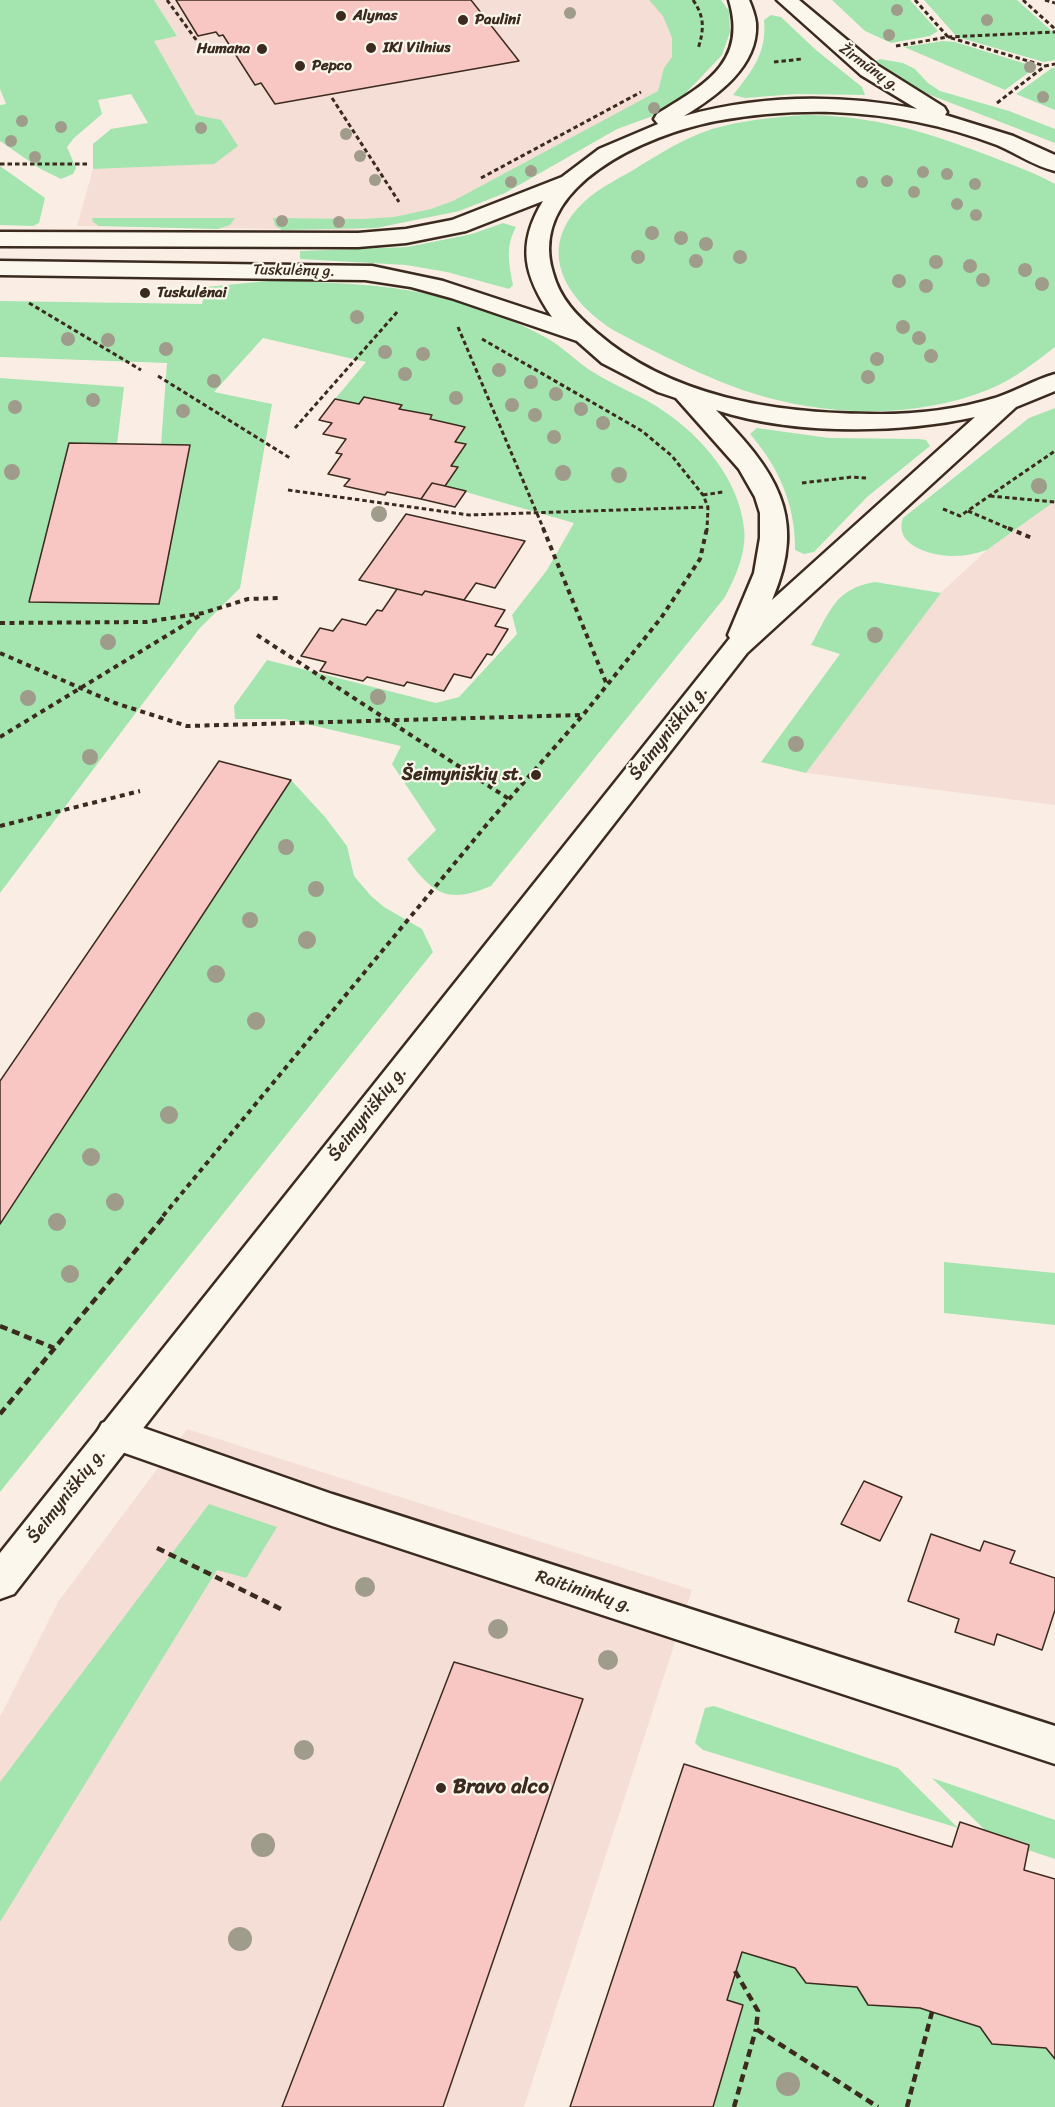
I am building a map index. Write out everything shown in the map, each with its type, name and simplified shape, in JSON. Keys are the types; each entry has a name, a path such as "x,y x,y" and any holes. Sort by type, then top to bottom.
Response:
{"main road":[{"path":"739,0 743,9 746,33 738,61 701,97 595,162 569,182 548,210 537,240 539,272 553,304 579,334 609,357 645,377 686,394 737,408 770,414 848,422 904,421 958,414 1007,402 1055,382"},
{"name":"Žirmūnų g.","path":"787,0 869,70 959,125"},
{"path":"626,144 666,128 711,116 768,108 809,106 860,108 910,114 959,125 999,137 1055,164"},
{"name":"Tuskulėnų g.","path":"0,239 249,242 358,240 405,236 458,226 569,182"},
{"name":"Tuskulėnų g.","path":"0,268 331,271 384,275 422,282 579,334"},
{"name":"Šeimyniškių g.","path":"686,394 731,442 764,488 773,513 774,545 766,581 737,647"},
{"name":"Šeimyniškių g.","path":"0,1582 737,647 1007,402"},
{"name":"Raitininkų g.","path":"115,1434 332,1510 1055,1744"}],"path":[{"path":"167,0 196,41"},
{"path":"693,0 703,13 702,34 696,57"},
{"path":"915,0 948,37 1045,66"},
{"path":"1023,0 1055,30"},
{"path":"1045,0 1055,3"},
{"path":"886,48 948,37 1055,30"},
{"path":"773,62 808,59"},
{"path":"997,103 1045,66 1055,64"},
{"path":"476,180 644,90"},
{"path":"332,98 394,197 405,207"},
{"path":"989,101 1004,105"},
{"path":"0,164 88,164"},
{"path":"25,301 141,370"},
{"path":"295,428 405,303"},
{"path":"465,329 456,324 607,685"},
{"path":"0,1414 509,799 583,715 661,618 700,560 707,530 708,507 703,495 672,456 642,431 474,334"},
{"path":"158,376 290,458"},
{"path":"960,516 1055,451"},
{"path":"791,484 852,477 873,479"},
{"path":"288,490 469,515 708,507"},
{"path":"988,496 1055,502"},
{"path":"967,511 1032,538"},
{"path":"0,623 146,622 203,613 248,599 280,598"},
{"path":"0,737 203,613"},
{"path":"257,635 509,799"},
{"path":"0,653 78,688 155,717 187,726 583,715"},
{"path":"0,826 140,791"},
{"path":"0,1326 54,1348"},
{"path":"157,1548 281,1608"},
{"path":"734,2107 756,2029 758,2011 735,1971"},
{"path":"907,2107 932,2012"},
{"path":"756,2029 879,2107"}],"shaded area":[{"path":"154,0 721,0 729,11 730,32 722,55 700,79 661,113 617,129 505,193 459,211 397,224 351,230 77,226 93,169 93,144 111,129 195,115 153,40 177,35"},
{"path":"1055,501 1055,805 806,773 935,598 987,550"},
{"path":"187,1429 692,1590 524,2107 0,2107 0,1717 58,1602"}],"green space":[{"path":"0,0 154,0 177,36 154,41 196,115 221,120 238,146 214,164 93,169 93,144 111,129 148,123 131,94 98,100 102,114 67,147 76,168 73,174 61,179 39,168 0,141 0,105 6,104 0,89"},
{"path":"649,0 721,0 729,11 730,32 722,55 678,101 661,113 617,129 505,193 459,211 376,228 282,230 275,226 273,218 363,219 394,217 431,209 453,201 658,91 664,68 672,57 672,38 663,16"},
{"path":"832,0 910,0 938,31 930,36 891,43 865,31"},
{"path":"924,0 1017,0 1055,34 1055,60 1044,62 957,37"},
{"path":"771,15 781,17 816,50 862,87 865,95 796,94 745,98 733,95 757,60 763,42 764,20"},
{"path":"943,41 955,42 1036,67 1005,90 904,47"},
{"path":"880,59 903,63 915,69 928,83 940,91 1009,111 1055,129 1055,143 920,91 874,62"},
{"path":"1055,68 1055,110 1016,94"},
{"path":"807,115 855,118 920,132 964,146 1055,184 1055,347 1007,380 962,399 902,410 841,410 811,407 752,393 665,356 615,331 599,320 573,293 564,277 559,260 559,243 565,226 578,208 591,196 663,152 712,129 747,121"},
{"path":"0,166 45,198 39,223 33,226 0,225"},
{"path":"92,218 235,218 230,225 218,229 99,226 93,222"},
{"path":"503,223 516,227 509,249 513,285 509,289 447,272 406,265 300,259 300,251 407,247 472,234"},
{"path":"278,280 393,288 431,295 476,308 508,319 537,333 556,344 593,372 657,406 679,422 705,447 727,477 735,493 741,510 744,546 733,582 725,597 491,886 464,894 443,893 425,881 407,859 436,830 392,764 401,746 285,719 235,719 234,706 267,660 436,703 459,697 517,634 512,615 547,570 574,523 445,486 458,467 451,466 465,444 455,442 465,427 430,419 432,415 399,409 401,405 364,397 359,404 335,399 366,362 263,338 214,392 272,404 240,588 199,629 0,893 0,378 124,387 117,444 159,604 190,446 161,445 167,363 0,357 0,301 202,304 206,287"},
{"path":"1055,408 1055,501 987,550 945,556 916,548 909,542 901,528 903,518 1029,418"},
{"path":"757,428 829,438 919,439 926,440 930,446 867,497 814,552 804,554 795,550 795,534 784,488 769,460 750,434"},
{"path":"875,582 941,593 806,773 761,762 840,654 811,645 829,612 850,590"},
{"path":"291,780 325,817 347,846 354,876 384,907 422,929 433,952 0,1492 0,1224"},
{"path":"944,1262 1055,1273 1055,1325 944,1313"},
{"path":"209,1504 277,1527 246,1578 217,1570 0,1922 0,1782"},
{"path":"714,1706 898,1768 958,1828 703,1750 695,1743 705,1708"},
{"path":"932,1778 1055,1820 1055,1859 1028,1850 1029,1844 985,1830"},
{"path":"742,1952 795,1968 806,1983 857,1987 868,2005 920,2008 980,2027 992,2044 1046,2048 1055,2059 1055,2107 713,2107 742,2005 727,2000"}],"building":[{"name":"IKI Vilnius","path":"176,0 471,0 519,61 275,104 261,83 255,85 223,35 219,36 216,32 198,36"},
{"path":"364,397 402,405 399,409 432,415 430,419 465,427 455,442 466,444 451,466 458,467 445,486 432,483 421,499 387,492 385,495 344,486 350,479 328,474 342,454 336,453 346,439 323,434 332,423 319,420 335,399 359,404"},
{"path":"69,443 190,445 159,604 29,602"},
{"path":"432,483 466,491 455,507 421,499"},
{"path":"406,514 525,541 495,588 476,583 464,600 425,591 422,595 359,580"},
{"path":"397,589 422,595 425,591 505,610 495,626 508,629 492,655 487,654 471,678 454,674 444,691 407,682 404,686 367,677 363,681 320,671 326,662 301,656 320,628 333,631 342,619 366,625 377,610 382,611"},
{"path":"219,761 291,780 0,1224 0,1081"},
{"path":"864,1481 902,1497 880,1541 841,1524"},
{"path":"931,1534 980,1551 984,1541 1015,1551 1010,1563 1055,1578 1055,1610 1042,1650 997,1634 994,1645 955,1632 959,1619 908,1601"},
{"path":"454,1662 583,1699 443,2107 282,2107"},
{"path":"684,1764 952,1847 960,1822 1029,1845 1024,1870 1055,1879 1055,2059 1046,2048 992,2044 980,2027 920,2008 868,2005 857,1987 806,1983 795,1968 742,1952 727,2000 743,2005 713,2107 570,2107"}],"place":[{"name":"Alynas","path":"341,16"},
{"name":"Paulini","path":"463,20"},
{"name":"IKI Vilnius","path":"371,48"},
{"name":"Humana","path":"262,49"},
{"name":"Pepco","path":"300,66"},
{"name":"Tuskulėnai","path":"145,293"},
{"name":"Šeimyniškių st.","path":"536,775"},
{"name":"Bravo alco","path":"441,1788"}]}
